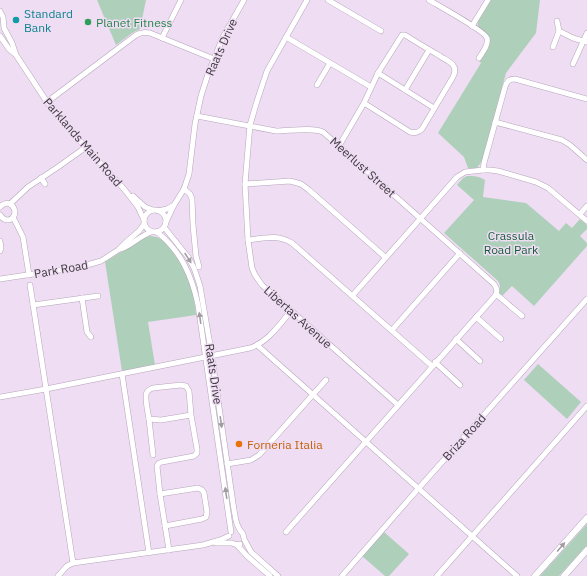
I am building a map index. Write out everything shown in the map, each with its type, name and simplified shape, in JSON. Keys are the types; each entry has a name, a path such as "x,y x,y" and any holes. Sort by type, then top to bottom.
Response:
{"main road":[{"path":"535,576 587,518"},
{"path":"564,576 587,550"}],"street":[{"path":"162,38 181,0"},
{"name":"Raats Drive","path":"239,530 235,518 202,295 196,273 188,257 165,224 187,182 191,167 197,116 205,83 214,58 228,28 244,0"},
{"name":"Libertas Avenue","path":"307,0 267,71 250,125 245,184 248,240 252,268 262,285 398,405"},
{"path":"328,0 380,31"},
{"path":"429,0 482,32 487,37 487,43 479,58"},
{"path":"472,26 488,0"},
{"name":"Parklands Main Road","path":"0,12 3,17 5,30 16,54 47,102 124,189 138,207 144,222"},
{"path":"553,47 559,31 557,21"},
{"path":"0,28 4,22"},
{"path":"559,31 585,41"},
{"path":"47,102 136,35 143,33 148,33 214,58"},
{"path":"573,64 585,41 587,33"},
{"path":"339,146 364,102 368,95 378,73 402,35 405,35 451,64 455,69 453,77 422,129 418,132 410,132 364,102"},
{"name":"Parklands Main Road","path":"0,36 9,49 16,54"},
{"path":"286,37 371,87"},
{"path":"405,90 429,50"},
{"path":"317,84 330,63"},
{"path":"378,73 434,108"},
{"path":"483,170 506,82 515,79 587,99"},
{"name":"Meerlust Street","path":"197,116 276,131 320,130 494,284 496,291 522,316"},
{"path":"495,122 562,140 587,160"},
{"path":"12,205 26,188 86,147"},
{"path":"353,295 457,177 465,172 483,170 498,171 541,184 548,188 587,221"},
{"path":"41,178 45,184"},
{"path":"245,184 290,181 301,184 385,257"},
{"path":"26,188 31,194"},
{"name":"Parklands Main Road","path":"124,189 145,207 155,211"},
{"path":"184,189 190,194 192,199 196,256 199,267"},
{"path":"0,207 4,204 12,205"},
{"path":"11,218 15,212 12,205"},
{"path":"155,211 164,215 165,224 160,231 151,232 146,228 144,222 148,213 155,211 167,209 174,205"},
{"path":"580,214 587,206"},
{"path":"0,215 3,218 11,218"},
{"path":"11,218 20,230 29,275"},
{"name":"Park Road","path":"0,279 91,265 101,261 118,250 139,231 144,222"},
{"name":"Park Road","path":"118,250 127,247 142,236 151,232"},
{"name":"Raats Drive","path":"157,232 166,239 177,252 192,280 198,305 230,534"},
{"path":"248,240 279,237 297,246 392,330 460,385"},
{"path":"0,241 2,248 0,251"},
{"path":"392,330 460,253"},
{"path":"30,285 73,563"},
{"path":"286,532 476,317 496,291"},
{"path":"33,305 98,296"},
{"path":"82,298 87,332 91,337"},
{"name":"Briza Road","path":"342,576 587,299"},
{"path":"0,397 122,374 257,345 270,335 291,311"},
{"path":"476,317 501,339"},
{"path":"456,339 480,361"},
{"path":"257,345 517,576"},
{"path":"122,374 149,553"},
{"path":"227,464 255,458 326,380"},
{"path":"153,455 146,394 148,390 153,388 185,385 188,389 197,449 196,456 162,462 158,464 157,469 169,550"},
{"path":"437,576 587,406"},
{"path":"149,419 161,420 191,415"},
{"path":"160,494 198,488 204,493 207,512 206,517 202,519 165,526"},
{"path":"210,544 230,534 234,530 239,530 243,534 251,552 278,576"},
{"path":"230,534 230,541 270,576"},
{"path":"58,576 67,566 73,563 210,544 234,544 241,543 244,539"}],"green space":[{"path":"97,0 146,0 140,29 116,45"},
{"path":"490,0 540,0 536,33 506,73 482,161 477,168 468,168 464,157 438,133 481,63 479,61 488,45 486,33 478,25 478,20"},
{"name":"Crassula Road Park","path":"467,176 476,176 485,180 483,197 526,203 559,231 566,223 572,228 580,219 587,225 587,229 580,236 587,243 587,246 534,306 512,286 502,296 499,293 500,286 498,281 444,233 474,200 457,185"},
{"path":"154,236 165,242 175,254 187,276 192,290 196,315 148,322 155,365 122,371 105,262 141,239"},
{"path":"538,364 581,402 567,419 524,380"},
{"path":"587,524 587,545 559,576 540,576"},
{"path":"384,532 409,554 389,576 385,576 362,556"}],"place":[{"name":"Standard Bank","path":"16,20"},
{"name":"Planet Fitness","path":"88,22"},
{"name":"Forneria Italia","path":"239,444"}]}
